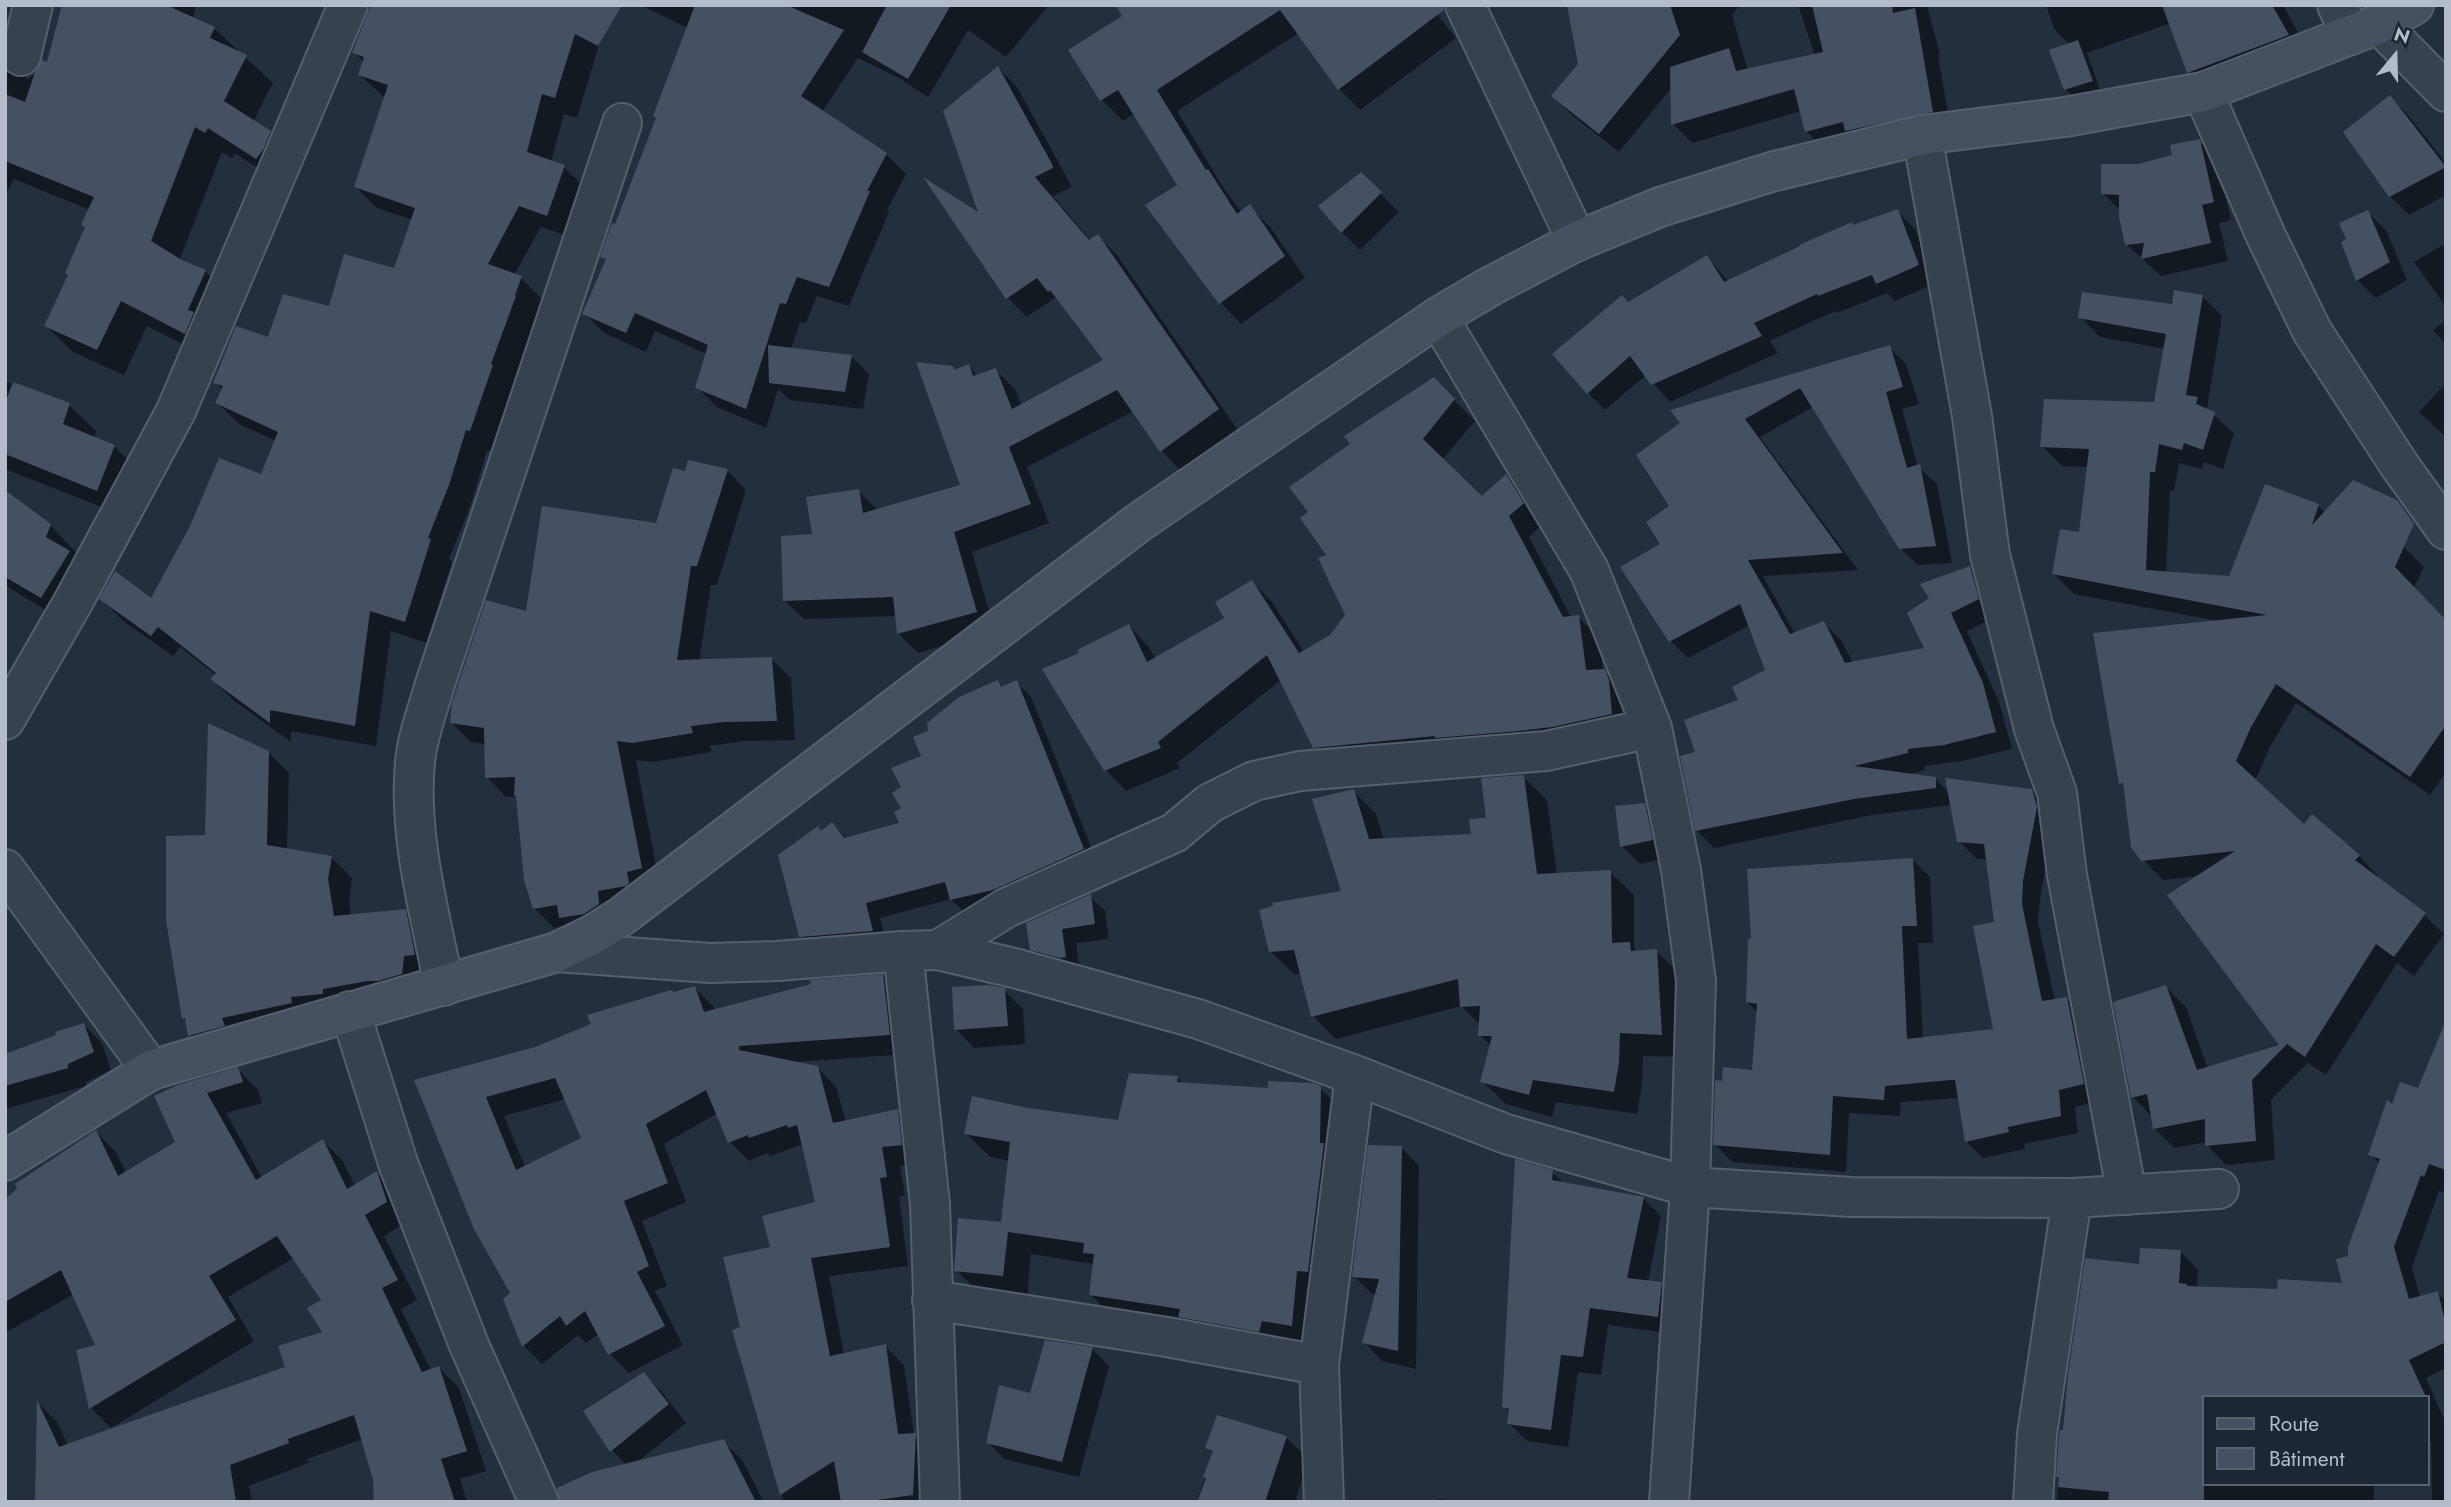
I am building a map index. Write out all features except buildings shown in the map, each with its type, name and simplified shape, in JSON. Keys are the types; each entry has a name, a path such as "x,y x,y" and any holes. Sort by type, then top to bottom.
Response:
{"main road":[{"path":"5,1161 151,1070 557,952 622,916 1138,523 1438,317 1577,241 1660,206 1771,172 1922,135 2065,117 2203,92 2355,21 2414,5"}],"street":[{"path":"21,56 33,5"},
{"path":"5,720 176,411 348,5"},
{"path":"1465,5 1577,241"},
{"path":"2355,21 2446,92"},
{"path":"2203,92 2266,236 2312,331 2400,466 2446,530"},
{"path":"444,986 422,874 414,810 415,760 439,672 622,123"},
{"path":"1922,135 1972,416 1990,555 2034,729 2057,793 2067,875 2127,1195"},
{"path":"1438,317 1589,570 1652,728 1681,870 1696,981 1690,1187 1669,1502"},
{"path":"921,950 1006,908 1174,833 1210,803 1254,781 1300,771 1546,751 1652,728"},
{"path":"5,869 151,1070"},
{"path":"557,952 710,963 777,961 921,950 1018,969 1198,1019 1355,1075 1506,1134 1690,1187 1852,1197 2072,1198 2219,1189"},
{"path":"921,950 940,1502"},
{"path":"350,1012 404,1179 469,1345 539,1502"},
{"path":"1324,1502 1319,1365 1355,1075"},
{"path":"2033,1502 2037,1434 2072,1198"},
{"path":"932,1300 1319,1365"}]}
